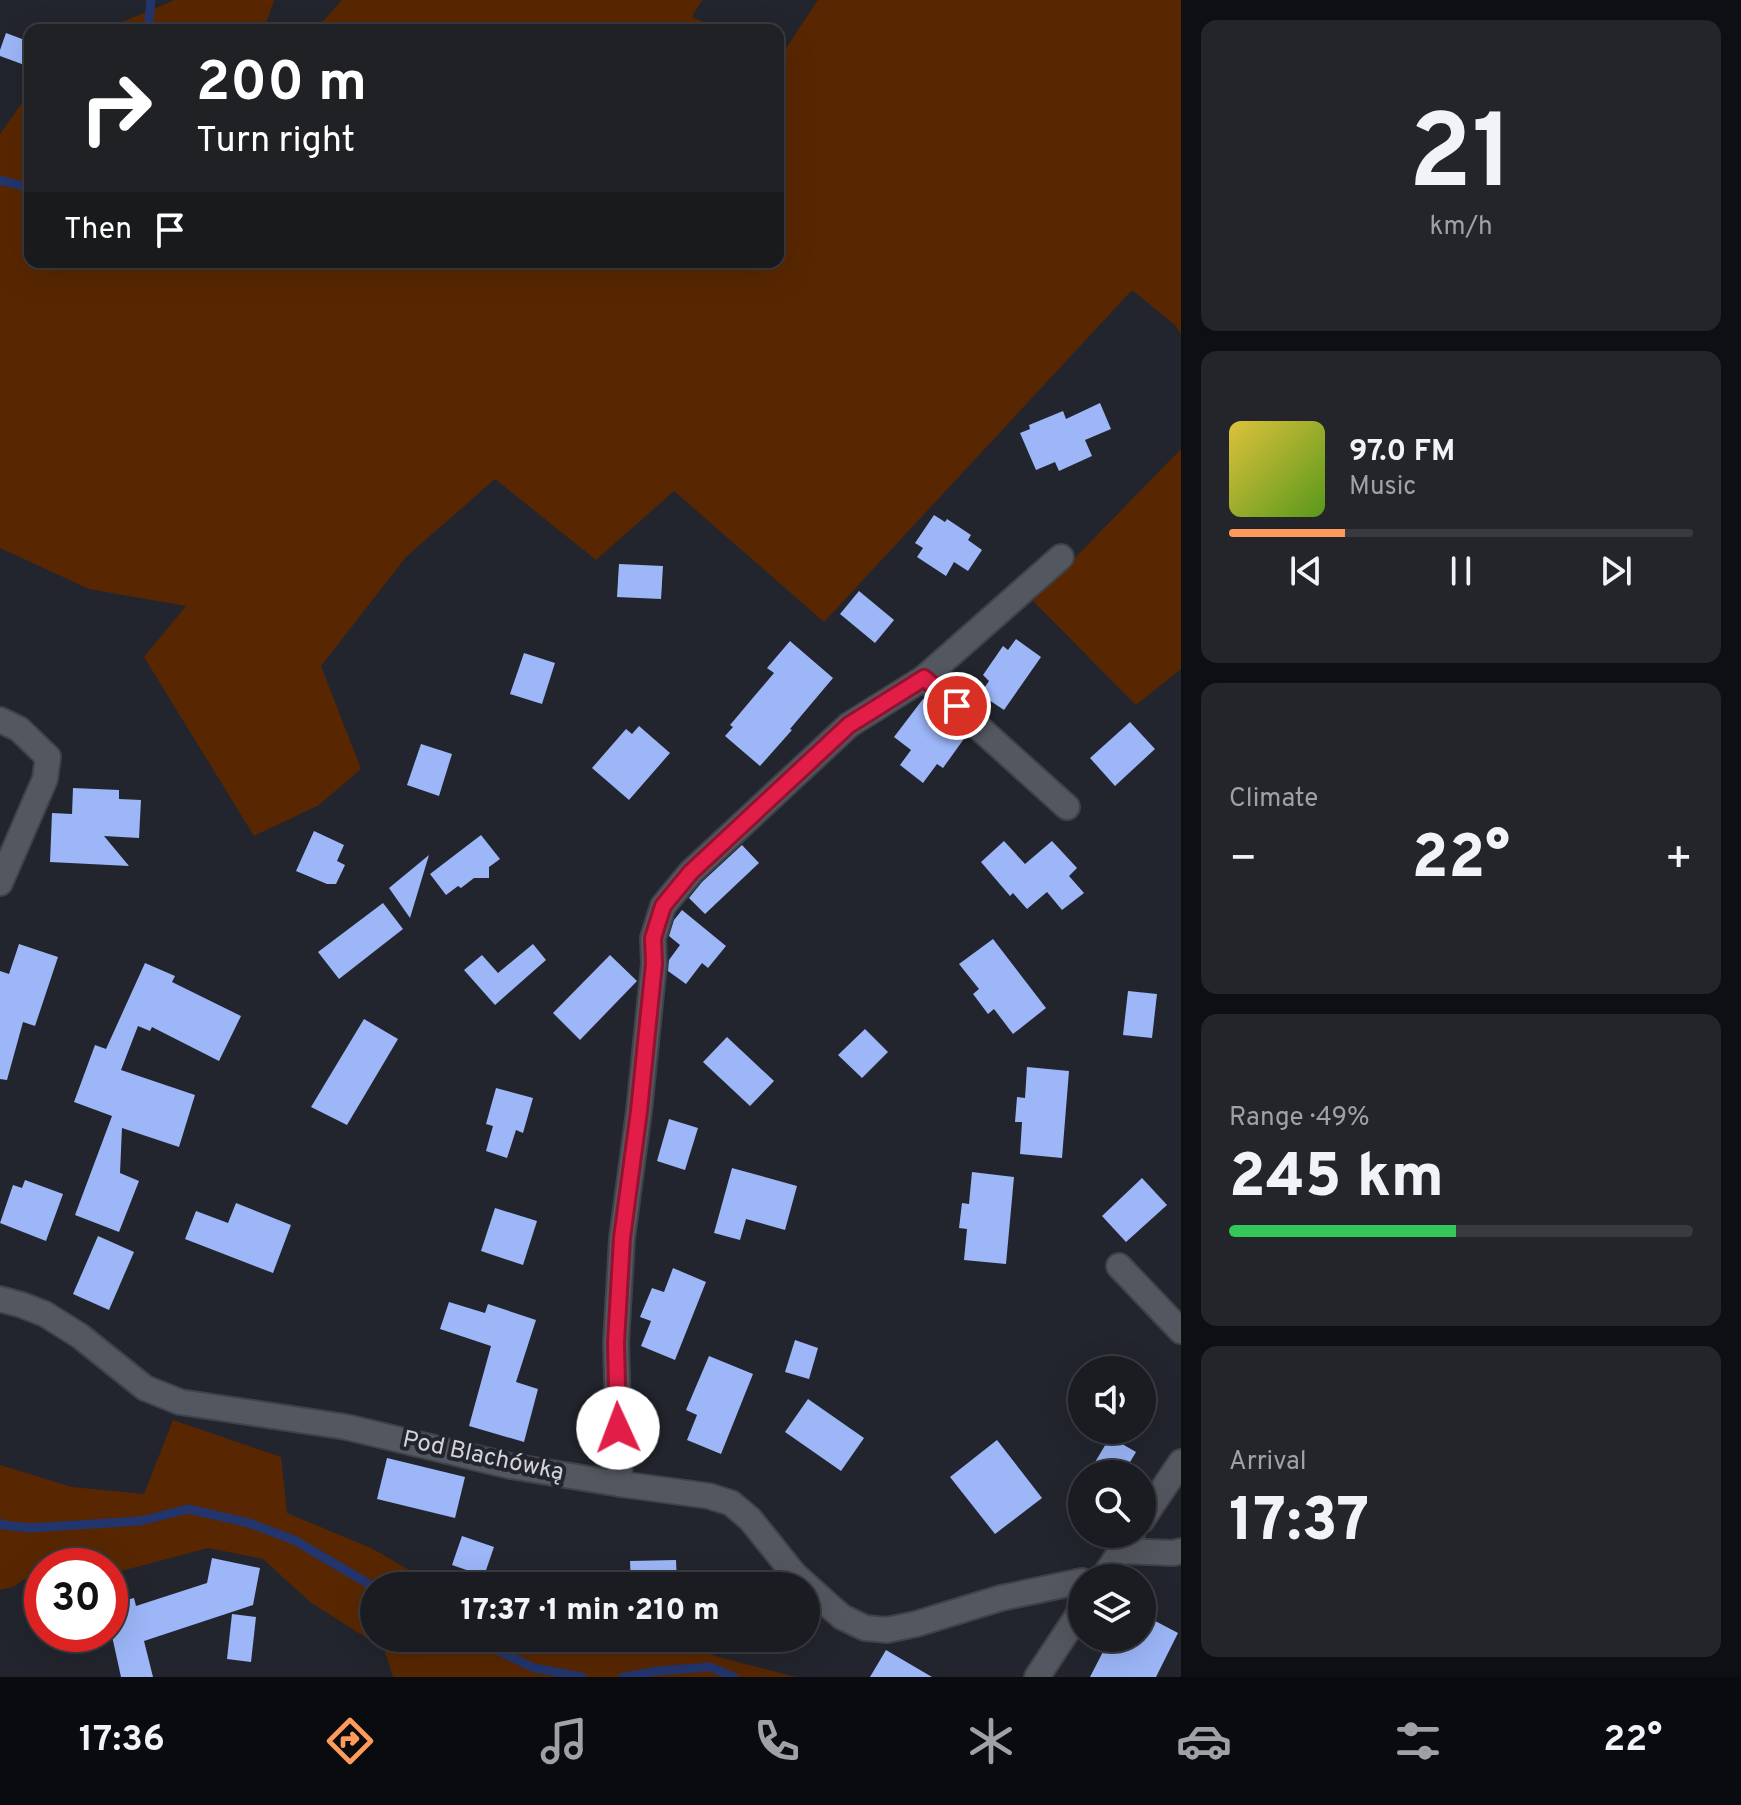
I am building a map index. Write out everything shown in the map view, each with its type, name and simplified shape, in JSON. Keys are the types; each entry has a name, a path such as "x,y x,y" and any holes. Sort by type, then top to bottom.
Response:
{"street":[{"path":"620,1484 616,1343 622,1238 641,1096 654,964 653,938 663,906 691,872 849,725 924,678 1061,557"},
{"path":"924,678 1067,807"},
{"path":"0,720 19,729 48,757 45,779 0,883"},
{"path":"1119,1266 1181,1331"},
{"name":"Pod Blachówką","path":"0,1299 45,1314 80,1336 145,1388 180,1402 346,1427 510,1466 709,1496 731,1503 750,1519 795,1575 842,1617 865,1628 887,1630 916,1624 1001,1598 1068,1584"},
{"path":"1156,1499 1181,1462"},
{"path":"1108,1564 1122,1548"},
{"path":"1153,1548 1174,1553 1181,1551"},
{"path":"1037,1677 1068,1630"}],"shaded area":[{"path":"175,0 274,0 266,24 117,24"},
{"path":"342,0 702,0 692,17 709,24 320,24"},
{"path":"818,0 1181,0 1181,334 1175,325 1132,290 824,622 674,491 596,560 495,479 406,557 321,666 361,769 319,805 254,836 144,657 186,606 89,589 0,548 0,134 24,100 24,268 784,268 784,51"},
{"path":"1181,449 1181,669 1136,705 1033,601"},
{"path":"173,1420 281,1457 287,1513 371,1548 413,1572 360,1572 360,1634 310,1602 263,1559 208,1548 128,1569 128,1548 24,1548 24,1580 0,1590 0,1465 72,1487 144,1494"},
{"path":"385,1652 707,1652 796,1677 393,1677"}],"building":[{"path":"6,33 24,40 24,65 0,56"},
{"path":"1100,403 1111,429 1085,440 1092,456 1059,471 1055,462 1036,470 1020,433 1030,429 1029,425 1063,411 1066,419"},
{"path":"934,515 945,522 947,519 971,535 968,540 982,550 968,571 954,562 946,576 917,557 923,548 915,543"},
{"path":"619,564 663,566 661,599 617,597"},
{"path":"859,591 894,620 875,643 840,614"},
{"path":"1016,639 1041,657 1004,710 980,694 989,681 983,675 1003,646 1008,650"},
{"path":"790,641 833,678 760,766 725,736 733,727 730,725 774,673 767,668"},
{"path":"524,653 555,663 542,704 510,694"},
{"path":"923,699 966,736 943,768 937,764 923,783 900,765 911,750 894,737"},
{"path":"1130,722 1155,749 1115,786 1090,758"},
{"path":"639,726 670,753 629,800 592,768 626,729 632,734"},
{"path":"421,744 452,754 439,796 407,785"},
{"path":"73,788 119,790 119,799 141,800 139,838 104,836 129,866 50,862 52,813 72,814"},
{"path":"314,831 344,845 337,861 345,865 336,884 327,884 296,871"},
{"path":"481,835 500,859 489,867 489,878 474,878 446,895 430,874"},
{"path":"1004,841 1025,864 1052,841 1077,868 1069,876 1084,893 1062,910 1047,892 1027,909 1013,893 1010,896 981,862"},
{"path":"742,845 759,863 705,914 689,898"},
{"path":"429,855 410,918 389,888"},
{"path":"383,903 403,929 339,979 318,952"},
{"path":"682,910 726,946 708,968 702,963 686,984 668,971 669,960 680,945 669,936 674,920"},
{"path":"993,939 1046,1008 1013,1034 994,1009 988,1014 973,994 979,989 959,964"},
{"path":"19,944 58,957 35,1026 23,1022 7,1080 0,1079 0,971 9,974"},
{"path":"533,944 546,960 495,1005 464,970 482,955 498,973"},
{"path":"610,955 637,981 580,1040 553,1013"},
{"path":"145,963 175,976 172,982 241,1016 219,1061 152,1027 150,1031 138,1026 121,1070 195,1095 179,1147 122,1128 120,1173 139,1181 119,1232 75,1215 112,1116 74,1102 95,1045 106,1049"},
{"path":"1128,991 1157,994 1152,1038 1123,1035"},
{"path":"364,1019 398,1039 347,1125 311,1107"},
{"path":"865,1029 888,1052 862,1078 838,1055"},
{"path":"727,1037 774,1081 750,1106 703,1062"},
{"path":"1027,1067 1069,1071 1062,1158 1020,1154 1022,1122 1015,1122 1017,1097 1025,1098"},
{"path":"496,1088 533,1098 523,1133 516,1130 507,1158 486,1151 493,1126 486,1124"},
{"path":"669,1119 698,1128 685,1170 657,1161"},
{"path":"732,1168 797,1186 785,1230 746,1219 740,1240 714,1233"},
{"path":"972,1172 1014,1177 1006,1264 964,1260 967,1229 959,1228 962,1203 969,1204"},
{"path":"1142,1178 1167,1205 1126,1242 1102,1216"},
{"path":"25,1180 63,1194 46,1241 0,1223 13,1185 22,1188"},
{"path":"236,1203 291,1225 273,1273 185,1239 196,1211 228,1223"},
{"path":"495,1208 537,1221 523,1265 481,1251"},
{"path":"98,1236 134,1252 109,1310 73,1294"},
{"path":"673,1268 706,1282 675,1360 641,1346 651,1321 640,1317 652,1288 664,1292"},
{"path":"449,1302 485,1313 488,1304 536,1320 516,1382 538,1389 524,1442 469,1426 491,1346 440,1329"},
{"path":"795,1340 818,1348 809,1379 785,1372"},
{"path":"709,1356 753,1374 721,1454 687,1440 697,1415 686,1410"},
{"path":"808,1399 864,1438 841,1471 785,1432"},
{"path":"997,1440 1042,1498 995,1534 950,1477"},
{"path":"1106,1444 1122,1444 1136,1452 1131,1460 1096,1460"},
{"path":"387,1458 465,1477 455,1518 377,1499"},
{"path":"462,1536 494,1547 485,1572 472,1572 452,1565"},
{"path":"212,1558 260,1568 253,1605 144,1641 153,1677 121,1677 116,1652 128,1652 128,1600 134,1598 136,1606 207,1583"},
{"path":"676,1560 676,1572 630,1572 630,1561"},
{"path":"232,1614 256,1617 251,1662 227,1659"},
{"path":"1156,1621 1178,1633 1156,1677 1090,1677 1103,1652 1156,1652"},
{"path":"886,1650 932,1677 870,1677"}],"waterway":[{"path":"149,24 151,0"},
{"path":"0,180 24,186"},
{"path":"0,1523 30,1528 140,1521 188,1509 249,1523 294,1540 360,1579"},
{"path":"501,1652 534,1668 582,1677"},
{"path":"623,1677 710,1667 734,1677"}],"route":[{"path":"618,1428 616,1343 622,1238 639,1111 654,964 653,938 663,906 691,872 849,725 924,678 957,706"}]}
